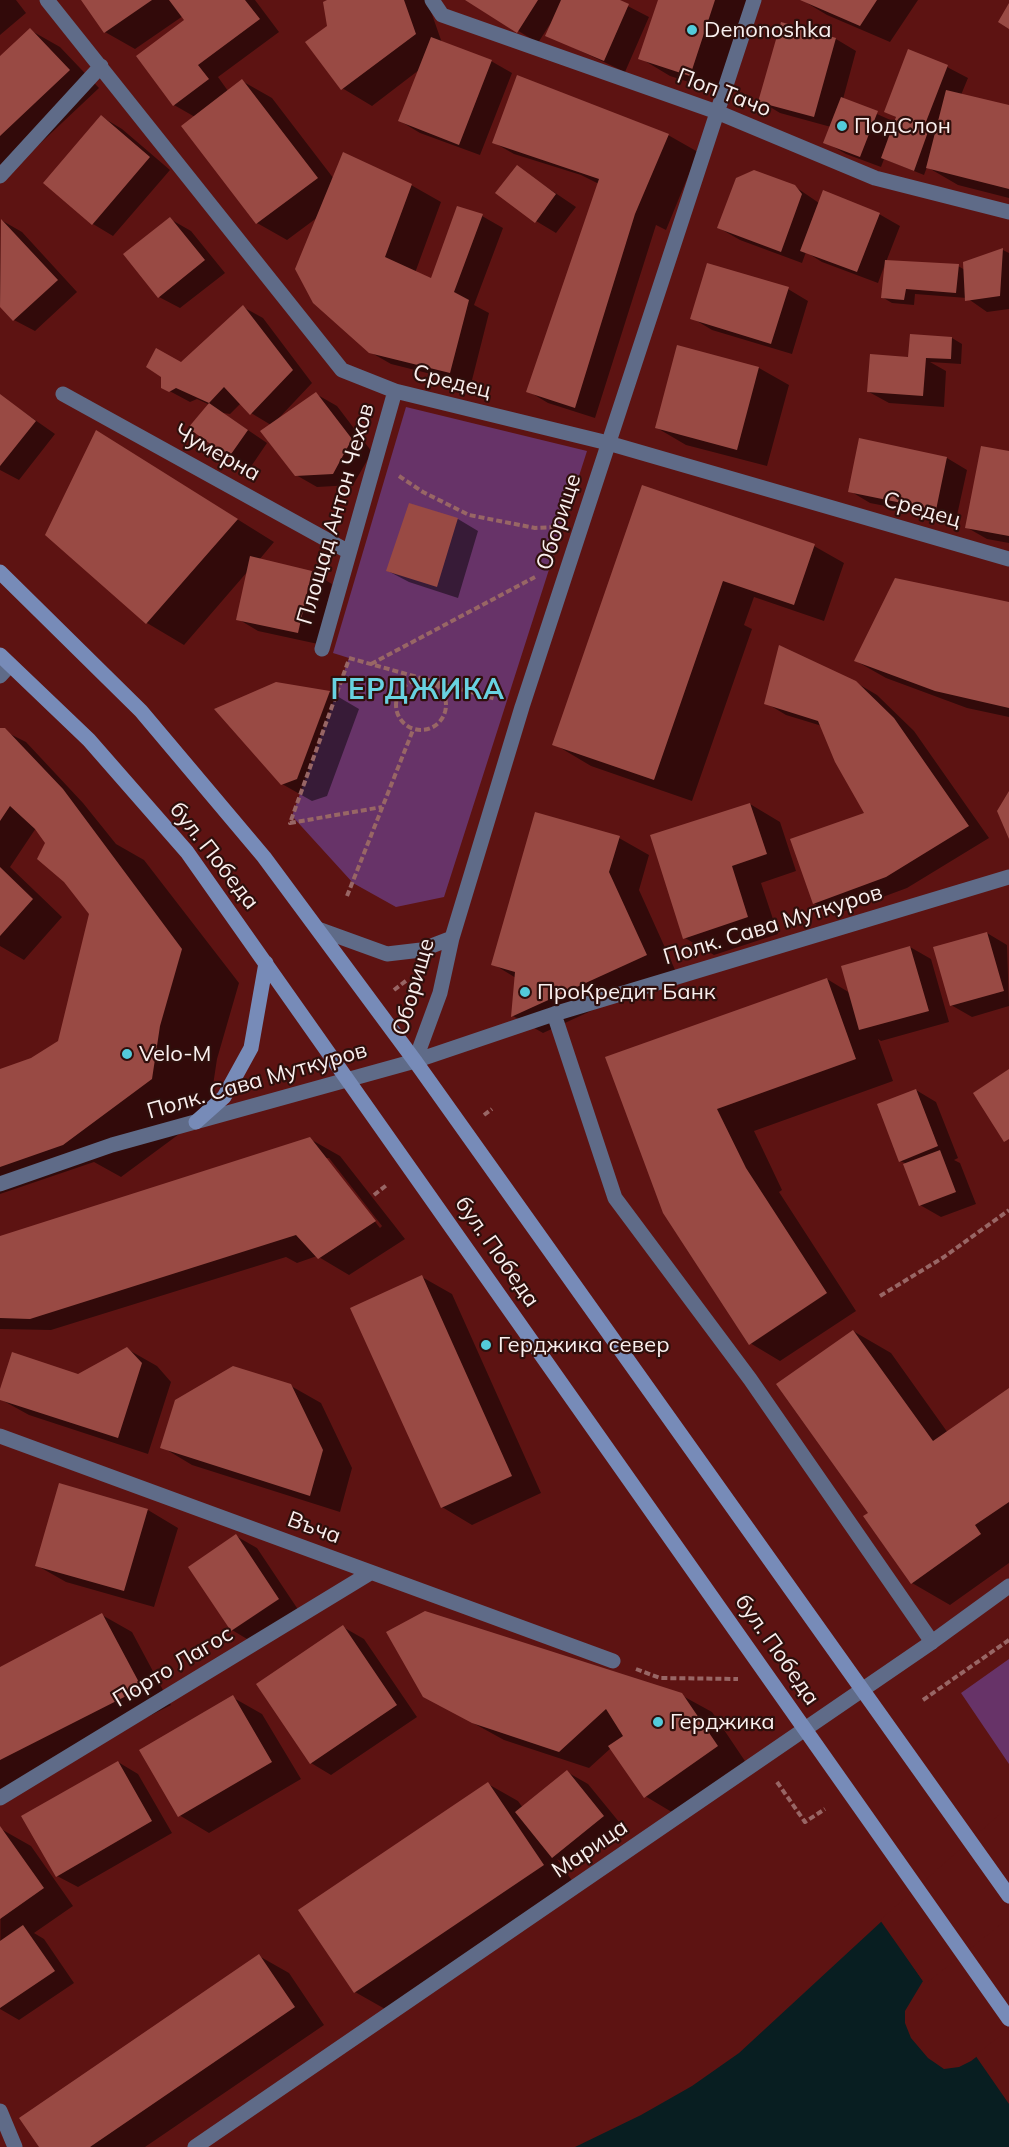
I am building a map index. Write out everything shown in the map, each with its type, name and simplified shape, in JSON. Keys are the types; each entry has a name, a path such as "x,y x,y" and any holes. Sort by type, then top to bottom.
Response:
{"main road":[{"name":"бул. Победа","path":"0,572 141,711 264,857 415,1061 1009,1896"},
{"name":"бул. Победа","path":"3,665 89,740 187,852 1009,2019"},
{"path":"196,1122 224,1097 251,1048 266,963"}],"street":[{"name":"Средец","path":"47,0 342,370 395,391 608,444 1009,559"},
{"name":"Поп Тачо","path":"432,0 442,15 717,112 875,178 1009,212"},
{"name":"Оборище","path":"415,1061 440,993 452,938 522,706 754,0"},
{"path":"0,176 101,66"},
{"name":"Площад Антон Чехов","path":"322,650 395,391"},
{"name":"Чумерна","path":"63,394 349,552"},
{"name":"Полк. Сава Муткуров","path":"0,1184 112,1145 415,1061 554,1014 1009,877"},
{"path":"318,928 387,954 421,950 452,938"},
{"path":"554,1014 615,1198 750,1379 932,1642"},
{"name":"Въча","path":"0,1436 613,1661"},
{"name":"Порто Лагос","path":"0,1798 370,1573"},
{"name":"Марица","path":"195,2147 932,1642 1009,1586"},
{"path":"0,2111 15,2147"}],"path":[{"path":"376,456 423,492 469,515 535,528 582,525"},
{"path":"371,664 570,558"},
{"path":"322,650 522,706"},
{"path":"349,657 290,823 382,807"},
{"path":"428,680 441,689 447,704 446,713 437,726 429,730 413,730 400,719 396,703 398,694 410,682 428,680"},
{"path":"346,896 413,730"},
{"path":"880,1296 944,1257 1009,1210"},
{"path":"923,1700 1009,1640"},
{"path":"660,1678 770,1680"},
{"path":"761,1759 805,1822 825,1809"}],"shaded area":[{"path":"406,407 587,451 444,897 396,907 353,883 292,816 349,658 333,653"},
{"path":"1009,1659 1009,1764 961,1693"}],"water":[{"path":"882,1921 923,1981 905,2011 905,2023 911,2038 928,2058 944,2069 959,2067 971,2061 1009,2032 1009,2147 575,2147 641,2115 692,2086 739,2053"}],"pier":[{"path":"1009,1806 1009,1918 925,1984 880,1920"},
{"path":"1009,2029 1009,2104 975,2055"}],"building":[{"path":"81,0 152,0 104,33"},
{"path":"169,0 245,0 260,19 198,65 209,79 173,106 136,56 184,20"},
{"path":"327,0 404,0 416,34 341,90 305,42 327,26 323,2"},
{"path":"465,0 538,0 517,33"},
{"path":"561,0 620,0 629,4 604,61 545,36"},
{"path":"658,0 715,0 690,76 638,59"},
{"path":"800,0 877,0 860,26"},
{"path":"1009,3 1009,29 998,22"},
{"path":"781,22 836,38 814,117 758,102"},
{"path":"30,28 70,70 0,136 0,56"},
{"path":"431,37 492,60 459,145 398,121"},
{"path":"908,49 948,65 924,127 929,129 914,171 881,158 896,117 884,112"},
{"path":"517,75 669,134 635,214 575,408 526,392 599,179 492,143"},
{"path":"242,79 318,178 256,224 181,126"},
{"path":"946,90 1009,105 1009,189 926,168"},
{"path":"841,97 878,111 860,157 823,143"},
{"path":"101,115 150,157 92,225 43,183"},
{"path":"343,152 412,184 385,257 431,278 457,206 483,214 454,292 469,300 450,373 369,353 313,303 295,269"},
{"path":"517,165 556,194 535,223 495,193"},
{"path":"754,170 795,185 802,194 781,252 717,228 736,178"},
{"path":"823,190 880,213 857,272 800,251"},
{"path":"170,217 205,260 158,298 123,254"},
{"path":"1,219 58,280 13,321 0,307"},
{"path":"1003,248 1000,296 965,301 963,262"},
{"path":"885,260 959,264 956,293 906,289 904,300 881,298"},
{"path":"707,263 789,287 771,344 690,319"},
{"path":"243,305 293,370 250,415 224,387 209,403 176,388 169,392 161,388 161,377 146,367 156,348 181,362"},
{"path":"910,334 952,337 951,359 926,358 923,396 867,392 870,354 908,357"},
{"path":"677,345 759,367 737,450 655,428"},
{"path":"316,392 352,439 333,474 295,476 260,431"},
{"path":"0,394 36,421 0,466"},
{"path":"209,403 248,430 229,457 188,428"},
{"path":"96,430 238,519 146,624 45,535"},
{"path":"859,438 947,457 936,510 848,492"},
{"path":"981,446 1009,451 1009,536 965,528"},
{"path":"642,485 815,544 794,605 723,581 654,780 552,745"},
{"path":"409,503 458,518 437,587 386,571"},
{"path":"250,556 312,571 298,633 236,620"},
{"path":"895,578 1009,602 1009,708 935,691 854,661"},
{"path":"779,645 856,681 894,718 969,826 886,877 813,904 790,839 864,813 835,762 818,721 764,704"},
{"path":"276,682 330,691 297,779 281,785 214,709"},
{"path":"0,728 5,728 63,789 182,949 160,1026 152,1079 63,1145 0,1167 0,1069 31,1058 58,1041 89,914 64,882 37,859 45,843 35,829 10,806 0,821"},
{"path":"1009,791 1009,839 997,811"},
{"path":"750,803 767,854 732,866 748,917 683,939 650,835"},
{"path":"535,812 620,836 609,872 647,955 511,1017 515,972 491,965"},
{"path":"0,867 33,899 0,936"},
{"path":"987,932 1004,991 950,1006 933,947"},
{"path":"910,946 929,1011 859,1030 841,966"},
{"path":"827,978 856,1059 717,1109 746,1168 827,1293 749,1345 663,1213 605,1057"},
{"path":"1009,1069 1009,1139 1004,1142 973,1093"},
{"path":"916,1089 938,1146 899,1162 877,1104"},
{"path":"310,1137 376,1221 318,1259 296,1235 30,1319 0,1318 0,1236"},
{"path":"940,1150 956,1192 919,1206 903,1164"},
{"path":"422,1275 512,1476 441,1508 350,1308"},
{"path":"853,1330 933,1441 1009,1388 1009,1502 975,1525 981,1534 911,1584 863,1516 868,1513 776,1384"},
{"path":"127,1347 142,1363 118,1438 0,1400 0,1389 12,1352 78,1374"},
{"path":"233,1366 291,1384 323,1450 310,1496 160,1448 175,1400"},
{"path":"59,1483 148,1509 124,1591 35,1566"},
{"path":"236,1534 279,1599 231,1631 188,1567"},
{"path":"425,1611 682,1693 718,1746 644,1798 608,1746 623,1736 606,1709 559,1752 472,1723 423,1697 386,1632"},
{"path":"102,1613 142,1688 0,1760 0,1667"},
{"path":"343,1625 397,1705 310,1764 256,1684"},
{"path":"233,1695 272,1762 178,1817 139,1750"},
{"path":"118,1761 152,1821 56,1877 21,1816"},
{"path":"567,1770 604,1816 552,1858 515,1812"},
{"path":"488,1782 544,1865 354,1993 298,1910"},
{"path":"0,1826 44,1888 0,1919"},
{"path":"23,1925 55,1971 0,2008 0,1941"},
{"path":"259,1954 295,2007 90,2147 39,2147 19,2118"}],"place":[{"name":"Denonoshka","path":"692,30"},
{"name":"ПодСлон","path":"842,126"},
{"name":"ПроКредит Банк","path":"525,992"},
{"name":"Velo-M","path":"127,1054"},
{"name":"Герджика север","path":"486,1345"},
{"name":"Герджика","path":"658,1722"}],"district":[{"name":"ГЕРДЖИКА","path":"418,691"}]}
